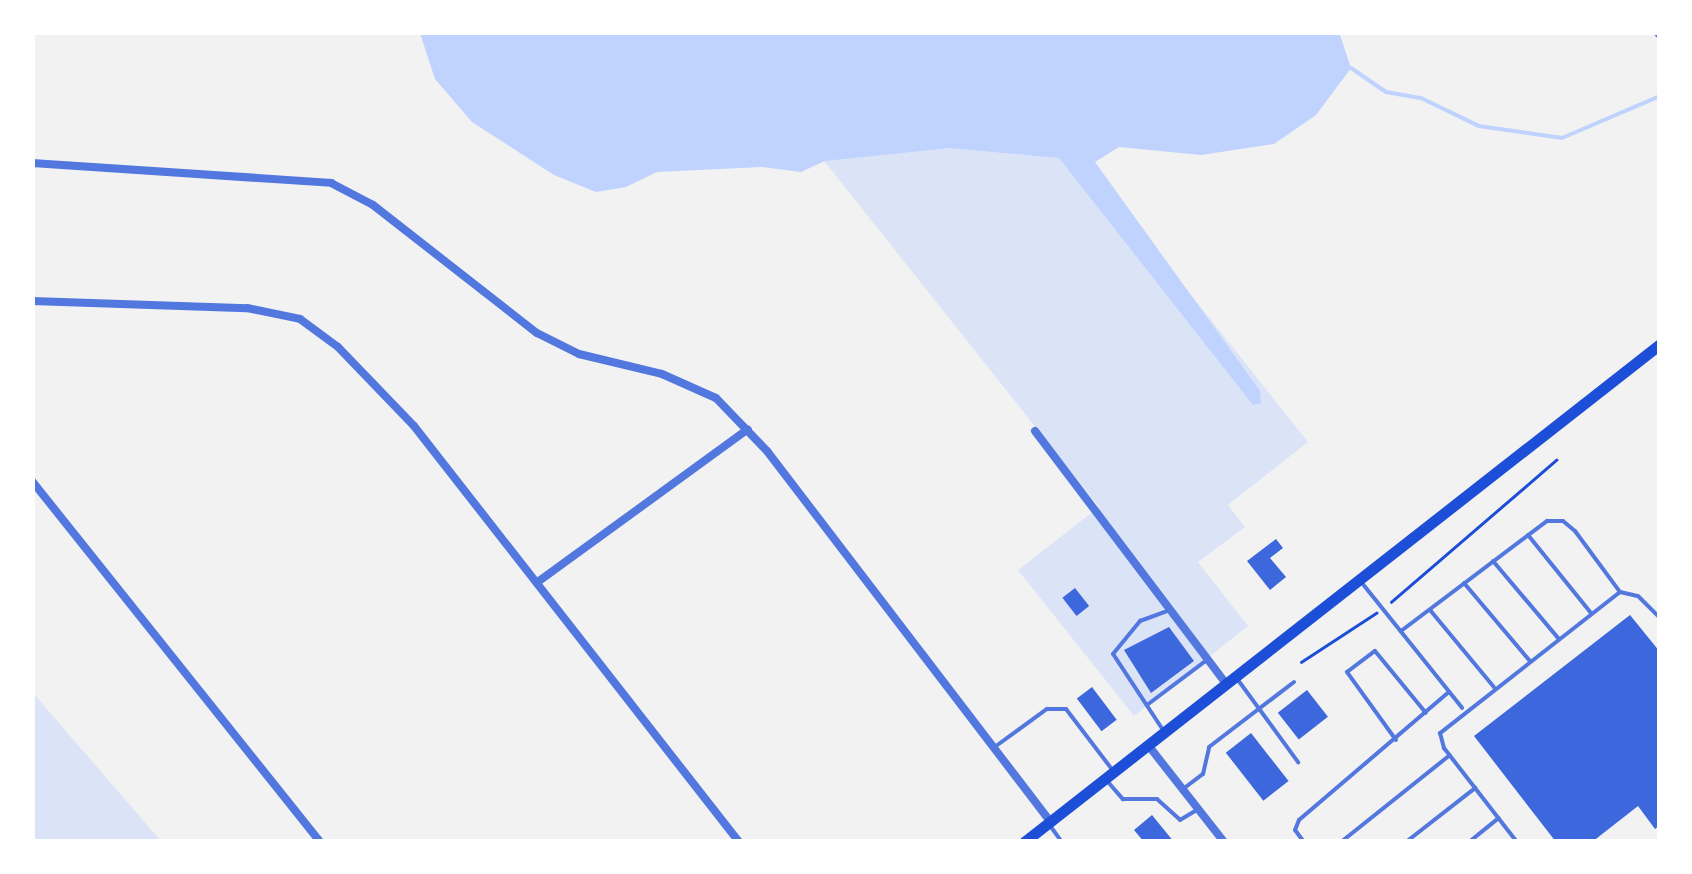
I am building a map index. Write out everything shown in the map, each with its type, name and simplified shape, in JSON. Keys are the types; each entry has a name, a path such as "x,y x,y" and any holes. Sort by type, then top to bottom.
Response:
{"highway":[{"path":"1024,842 1660,344"}],"street":[{"path":"32,163 332,183 373,205 537,334 579,354 690,384 716,398 748,429 1049,822"},
{"path":"32,300 247,308 300,319 376,382 539,581 739,842"},
{"path":"539,581 748,429"},
{"path":"1034,431 1207,660 1230,680"},
{"path":"32,481 320,842"},
{"path":"1148,745 1224,842"}],"lane":[{"path":"1401,631 1546,521 1563,521 1620,592 1638,596 1660,618"},
{"path":"1528,535 1591,613"},
{"path":"1494,561 1558,638"},
{"path":"1360,579 1463,710"},
{"path":"1464,583 1529,660"},
{"path":"1517,842 1450,756 1440,733 1463,710 1620,592"},
{"path":"1164,732 1113,654 1140,620 1170,610"},
{"path":"1430,610 1494,686"},
{"path":"1396,740 1347,672 1375,651 1426,713"},
{"path":"1146,706 1207,660"},
{"path":"1230,680 1259,708 1298,762"},
{"path":"1183,790 1204,774 1209,747 1294,682"},
{"path":"1304,842 1295,830 1299,820 1449,692"},
{"path":"994,748 1046,709 1066,710 1123,799 1157,799 1180,820 1198,809"},
{"path":"1341,842 1450,756"},
{"path":"1406,842 1475,788"},
{"path":"1469,842 1499,818"},
{"path":"1049,822 1062,842"}],"path":[{"path":"1301,662 1382,608 1556,460"}],"shaded area":[{"path":"983,33 1308,442 1228,505 1245,527 1198,562 1248,626 1134,716 1018,570 1099,507 790,118"},
{"path":"33,693 161,841 33,841"}],"water":[{"path":"1339,32 1351,68 1316,115 1274,144 1201,155 1119,147 1095,162 1260,391 1261,403 1253,405 1059,158 949,148 825,161 801,172 762,167 657,172 626,187 596,192 554,175 472,122 435,79 420,33"}],"building":[{"path":"1276,539 1283,548 1270,558 1286,577 1270,590 1247,561"},
{"path":"1075,588 1089,606 1077,616 1062,598"},
{"path":"1630,615 1660,652 1660,825 1655,829 1638,806 1592,842 1556,842 1474,736"},
{"path":"1169,627 1194,661 1151,693 1124,650"},
{"path":"1092,687 1117,720 1102,731 1077,698"},
{"path":"1307,690 1328,717 1299,740 1278,713"},
{"path":"1251,733 1289,781 1263,801 1226,753"},
{"path":"1152,815 1174,842 1144,842 1134,830"}],"waterway":[{"path":"1351,68 1386,92 1421,98 1479,126 1562,138 1660,96"}]}
